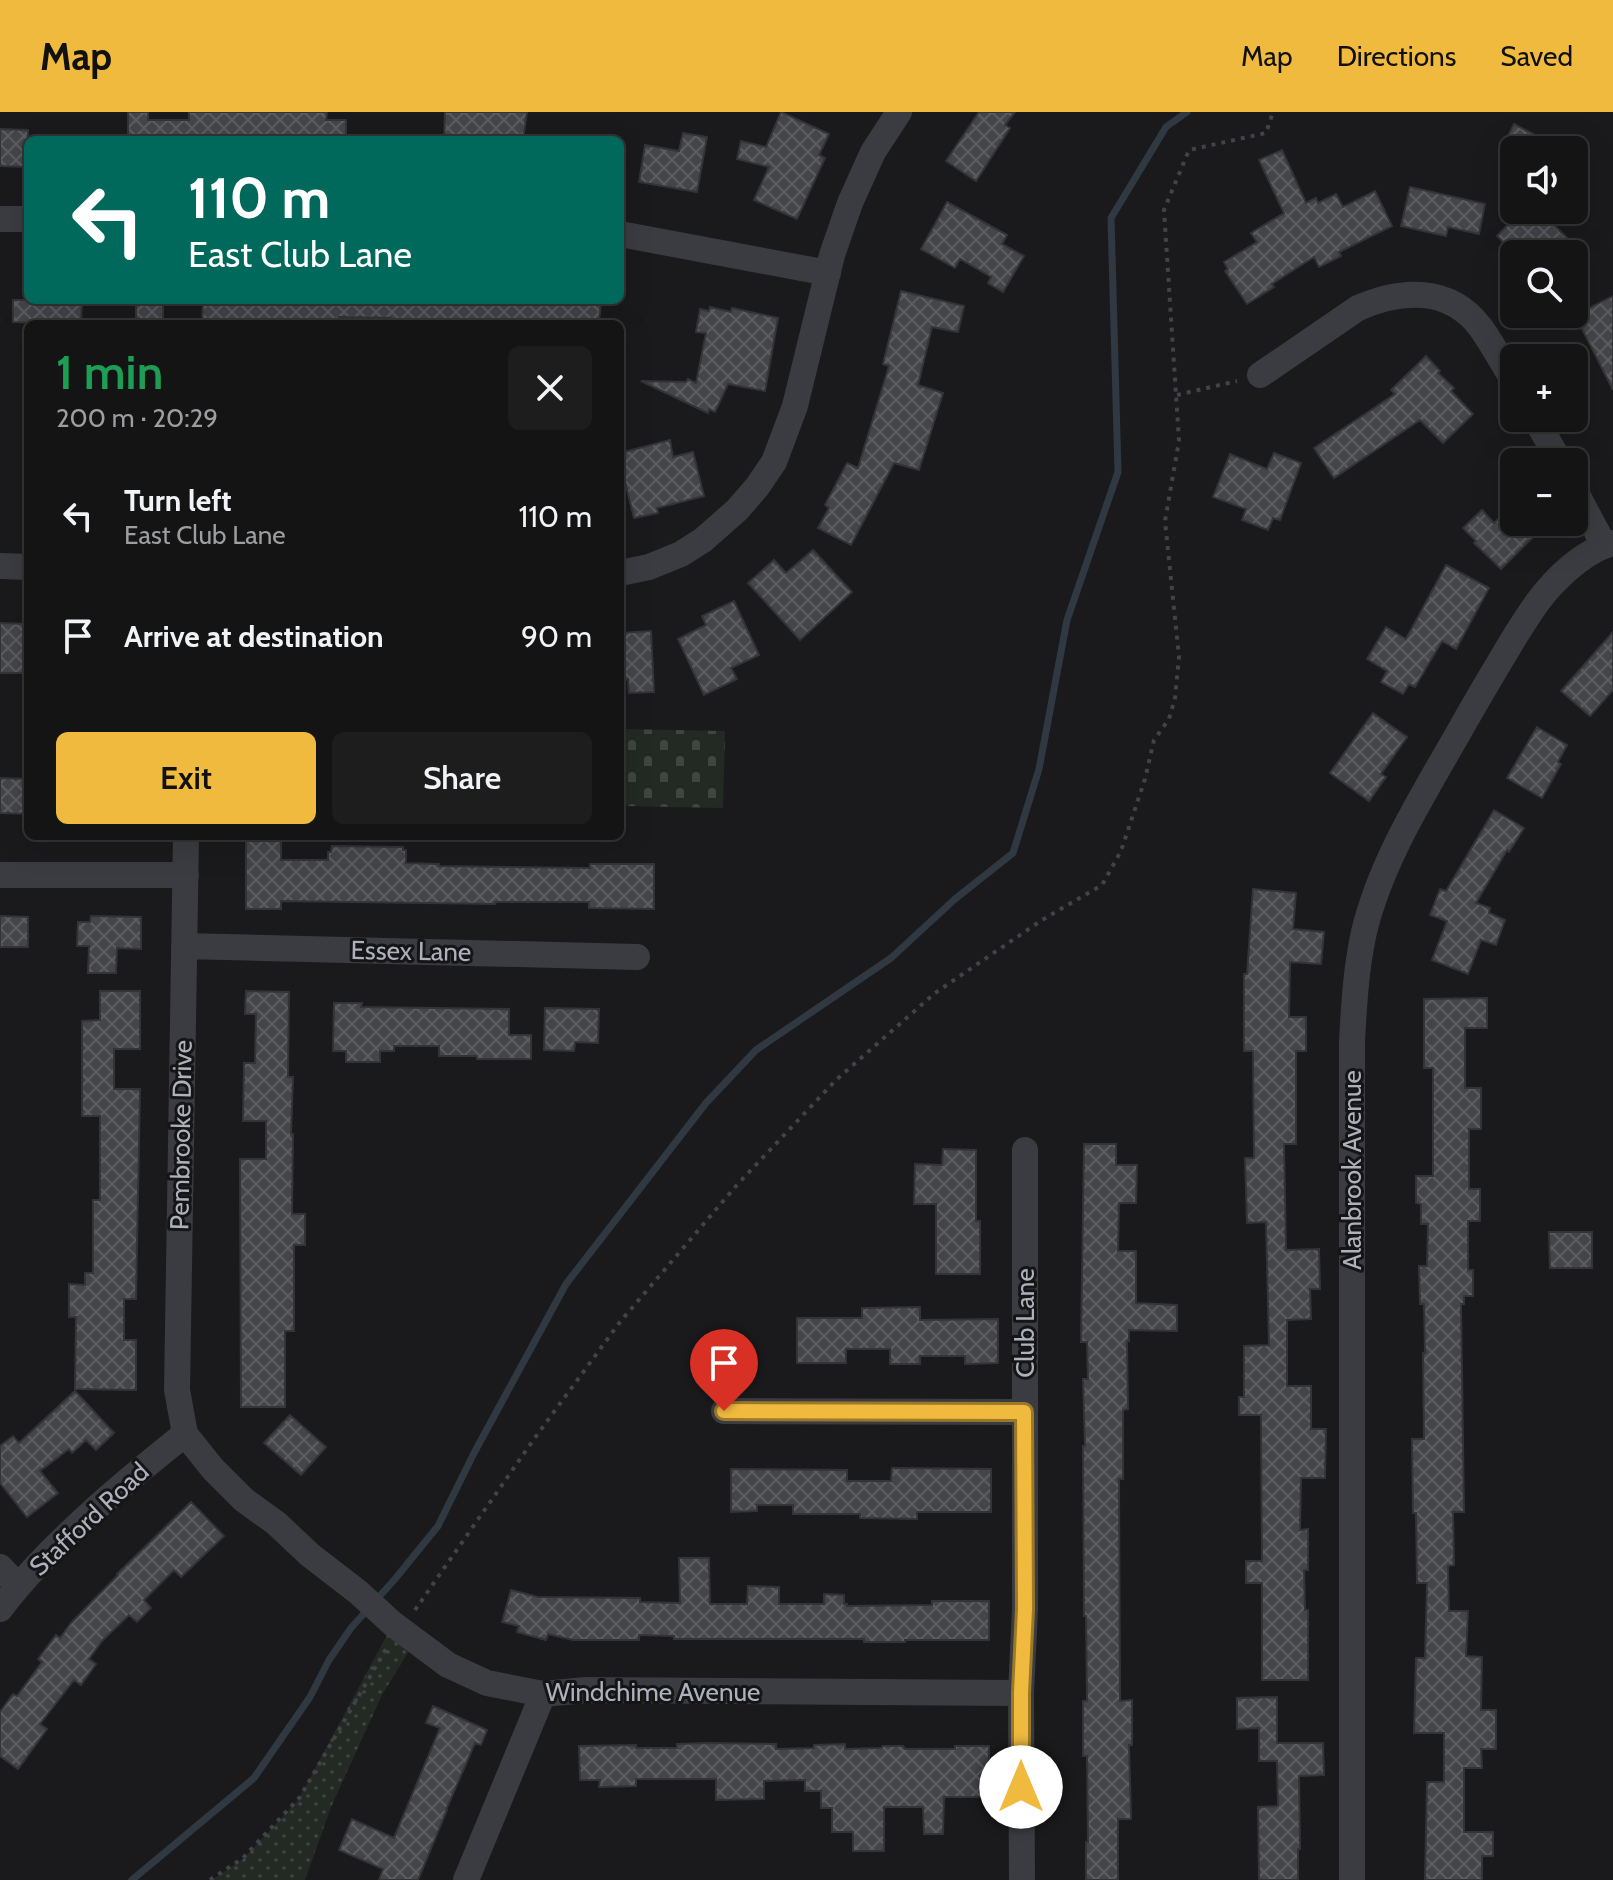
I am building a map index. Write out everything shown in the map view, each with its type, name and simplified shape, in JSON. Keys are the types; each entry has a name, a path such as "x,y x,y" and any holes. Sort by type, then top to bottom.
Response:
{"street":[{"path":"624,572 649,567 681,554 715,530 757,487 774,462 795,406 837,242 873,152 899,112"},
{"path":"0,219 24,219"},
{"path":"624,235 828,273"},
{"path":"1260,375 1358,308 1399,295 1425,294 1463,309 1480,326 1500,358"},
{"path":"1588,512 1608,544"},
{"name":"Alanbrook Avenue","path":"1352,1880 1352,1041 1355,986 1365,931 1380,883 1401,837 1493,671 1549,588 1574,564 1608,544"},
{"path":"0,566 24,567"},
{"name":"Pembrooke Drive","path":"185,1434 177,1390 186,840"},
{"path":"0,875 186,875"},
{"name":"Essex Lane","path":"184,946 637,957"},
{"name":"Club Lane","path":"1022,1880 1025,1150"},
{"path":"724,1411 1024,1412"},
{"name":"Windchime Avenue","path":"185,1434 213,1469 244,1500 276,1523 310,1555 448,1665 487,1683 543,1694 586,1690 1021,1693"},
{"name":"Stafford Road","path":"0,1609 9,1576 71,1533 136,1473 185,1434"},
{"path":"466,1880 543,1694"}],"path":[{"path":"210,1880 243,1858 300,1797 386,1649 391,1621 449,1562 612,1334 736,1186 836,1080 935,993 1042,920 1102,885 1121,851 1145,779 1154,740 1169,719 1175,698 1179,657 1165,521 1179,441 1164,210 1189,150 1266,133 1273,112"},
{"path":"1177,395 1260,375"}],"green space":[{"path":"624,729 725,731 723,808 624,806"},
{"path":"387,1635 409,1651 382,1695 331,1807 305,1880 212,1880 244,1858 298,1800"}],"building":[{"path":"128,112 148,112 148,120 189,120 189,112 327,112 326,120 346,120 346,136 128,136"},
{"path":"445,112 527,112 524,136 444,136"},
{"path":"781,112 829,134 819,155 825,158 797,219 754,200 769,167 737,159 741,141 766,147"},
{"path":"979,112 1015,112 1005,125 1010,128 976,181 946,161"},
{"path":"1514,124 1537,136 1508,136"},
{"path":"0,129 28,130 28,136 24,136 24,167 0,166"},
{"path":"683,133 707,137 697,192 639,182 645,145 679,151"},
{"path":"1282,150 1306,203 1316,198 1318,203 1336,194 1343,207 1375,191 1392,226 1339,252 1341,256 1319,267 1314,257 1247,304 1225,271 1228,269 1224,262 1257,242 1251,233 1284,213 1259,160"},
{"path":"1410,187 1485,204 1479,234 1448,227 1446,236 1401,226"},
{"path":"947,202 1007,235 1002,244 1024,256 1003,292 988,283 991,277 960,259 955,268 921,249"},
{"path":"1509,224 1553,224 1569,240 1501,240 1497,236"},
{"path":"901,291 964,306 958,332 932,327 918,385 943,393 919,470 894,463 851,545 818,528 829,508 825,505 847,463 858,468 889,366 883,364"},
{"path":"1613,296 1613,390 1582,328 1588,328 1588,308"},
{"path":"13,300 24,300 24,304 82,304 81,320 13,322"},
{"path":"136,304 163,304 163,320 136,320"},
{"path":"203,304 601,304 599,320 391,320 339,317 339,320 202,320"},
{"path":"710,307 731,312 732,308 778,318 765,391 728,384 715,412 709,409 708,413 641,381 686,382 688,379 696,383 706,333 696,332 700,309 709,311"},
{"path":"1426,356 1454,388 1451,391 1473,414 1443,443 1420,420 1334,478 1314,448 1395,394 1391,390"},
{"path":"670,440 673,457 693,452 704,496 657,508 658,513 634,518 624,478 624,452"},
{"path":"1274,453 1301,463 1280,520 1273,518 1268,530 1242,520 1246,509 1213,497 1230,454 1267,469"},
{"path":"1482,510 1494,523 1500,517 1500,536 1534,536 1501,569 1463,528"},
{"path":"813,550 852,592 800,640 748,583 774,560 786,573"},
{"path":"1446,565 1489,588 1456,649 1442,641 1415,687 1409,684 1403,694 1381,682 1387,671 1367,659 1386,627 1406,639"},
{"path":"734,601 759,655 731,668 737,679 704,695 678,639 706,625 702,616"},
{"path":"0,623 24,624 24,673 0,673"},
{"path":"651,631 654,692 629,693 628,679 624,680 624,633"},
{"path":"1613,632 1613,690 1590,716 1561,691"},
{"path":"1373,713 1407,737 1381,774 1386,777 1369,801 1330,773"},
{"path":"1537,727 1567,745 1558,762 1561,764 1542,798 1507,778"},
{"path":"0,778 24,779 24,814 0,813"},
{"path":"1494,810 1524,828 1509,852 1507,850 1476,903 1490,908 1489,913 1505,920 1496,945 1481,940 1468,974 1432,960 1447,921 1430,915 1440,889 1446,891"},
{"path":"246,840 281,840 281,860 328,860 332,846 403,847 406,863 439,866 590,868 590,864 654,864 654,909 589,908 589,902 281,901 281,909 246,909"},
{"path":"1253,889 1296,893 1293,929 1324,932 1321,964 1290,962 1289,1017 1306,1017 1306,1051 1296,1051 1296,1144 1284,1144 1286,1250 1319,1249 1320,1289 1310,1289 1311,1319 1287,1320 1287,1386 1311,1386 1311,1429 1326,1429 1325,1478 1301,1478 1300,1530 1308,1529 1308,1570 1304,1570 1305,1610 1308,1610 1308,1680 1262,1680 1262,1583 1246,1583 1246,1561 1262,1561 1261,1415 1239,1415 1239,1397 1244,1397 1244,1346 1269,1345 1266,1222 1247,1223 1245,1158 1254,1158 1253,1051 1244,1051 1244,974 1247,974"},
{"path":"0,916 28,917 28,947 0,947"},
{"path":"91,916 141,917 141,949 117,948 116,973 88,973 89,946 77,946 78,922 90,922"},
{"path":"100,991 140,991 140,1049 114,1049 114,1089 140,1089 136,1299 124,1299 124,1340 136,1340 136,1390 75,1389 76,1317 69,1317 69,1284 85,1285 85,1273 93,1273 93,1200 100,1200 100,1116 82,1116 82,1021 100,1020"},
{"path":"246,991 289,992 288,1077 293,1077 292,1214 305,1214 305,1245 294,1245 294,1331 285,1331 285,1407 241,1407 240,1159 266,1159 266,1121 243,1121 244,1063 255,1063 256,1014 245,1014"},
{"path":"1487,998 1487,1028 1465,1028 1465,1088 1481,1088 1481,1129 1469,1129 1469,1189 1480,1189 1480,1221 1468,1221 1468,1270 1473,1270 1473,1296 1464,1296 1464,1304 1461,1304 1464,1512 1453,1512 1454,1565 1448,1566 1449,1611 1468,1611 1466,1656 1482,1657 1481,1710 1496,1710 1496,1749 1481,1749 1482,1768 1464,1768 1464,1832 1493,1832 1493,1856 1482,1856 1482,1880 1425,1880 1427,1782 1444,1782 1444,1733 1414,1733 1416,1658 1425,1658 1427,1583 1417,1583 1416,1513 1413,1513 1412,1439 1424,1439 1424,1304 1420,1304 1419,1266 1427,1266 1428,1224 1421,1224 1421,1204 1416,1203 1416,1176 1433,1176 1433,1068 1424,1068 1424,999"},
{"path":"334,1003 362,1003 361,1007 509,1009 509,1035 531,1035 531,1059 439,1056 439,1046 394,1046 394,1051 380,1051 380,1062 346,1062 346,1051 333,1051"},
{"path":"545,1008 599,1009 598,1043 575,1042 574,1051 544,1050"},
{"path":"1084,1144 1116,1144 1116,1165 1137,1165 1136,1203 1119,1203 1118,1251 1136,1251 1136,1303 1177,1305 1177,1331 1129,1330 1127,1341 1128,1409 1123,1410 1123,1479 1119,1479 1120,1701 1132,1700 1132,1745 1129,1745 1131,1819 1118,1819 1118,1880 1086,1880 1083,1379 1088,1379 1087,1342 1081,1342"},
{"path":"943,1149 976,1150 980,1274 936,1274 936,1204 914,1204 915,1164 942,1165"},
{"path":"1549,1232 1592,1232 1592,1268 1550,1268"},
{"path":"920,1307 920,1320 998,1319 998,1363 965,1364 965,1356 920,1356 920,1364 890,1364 890,1349 846,1349 846,1363 797,1363 797,1318 862,1318 862,1308"},
{"path":"75,1391 114,1433 96,1450 86,1440 72,1453 69,1449 40,1471 58,1493 27,1517 0,1483 0,1446 13,1436 19,1443"},
{"path":"290,1415 326,1447 301,1475 264,1443"},
{"path":"892,1468 991,1469 991,1512 917,1512 917,1519 860,1518 860,1514 793,1514 793,1505 757,1505 757,1511 731,1512 731,1469 847,1470 847,1481 891,1481"},
{"path":"191,1502 224,1536 181,1577 174,1570 144,1600 151,1608 137,1622 129,1615 102,1641 89,1659 96,1664 81,1685 74,1680 40,1724 47,1729 18,1769 0,1756 0,1712 13,1694 17,1696 42,1662 38,1659 56,1635 60,1638 117,1574"},
{"path":"679,1558 709,1558 710,1604 747,1604 748,1586 779,1587 779,1604 824,1604 824,1594 844,1595 847,1606 989,1601 989,1640 864,1642 864,1639 674,1639 674,1636 639,1635 639,1640 573,1640 548,1634 546,1640 517,1632 519,1626 502,1622 511,1590 538,1597 640,1598 640,1602 680,1603"},
{"path":"1277,1697 1277,1743 1323,1743 1324,1775 1299,1776 1298,1880 1259,1880 1258,1807 1278,1806 1277,1761 1259,1761 1259,1728 1237,1729 1237,1698"},
{"path":"433,1706 487,1730 481,1745 475,1743 418,1880 379,1880 383,1869 339,1850 352,1819 394,1838 440,1728 426,1723"},
{"path":"677,1744 776,1744 776,1749 845,1744 845,1749 989,1746 989,1797 944,1797 943,1834 924,1834 923,1807 884,1807 884,1851 853,1851 853,1832 832,1832 832,1808 821,1808 821,1791 805,1791 805,1780 764,1781 764,1799 716,1800 716,1779 636,1779 636,1786 599,1787 600,1780 580,1780 579,1746 677,1748"}],"waterway":[{"path":"132,1880 254,1778 310,1697 329,1660 351,1628 438,1526 566,1284 706,1103 756,1050 891,958 955,899 1013,853 1039,769 1067,620 1118,472 1111,218 1166,127 1187,112"}],"route":[{"path":"724,1411 1024,1412 1025,1609 1021,1787"}]}
